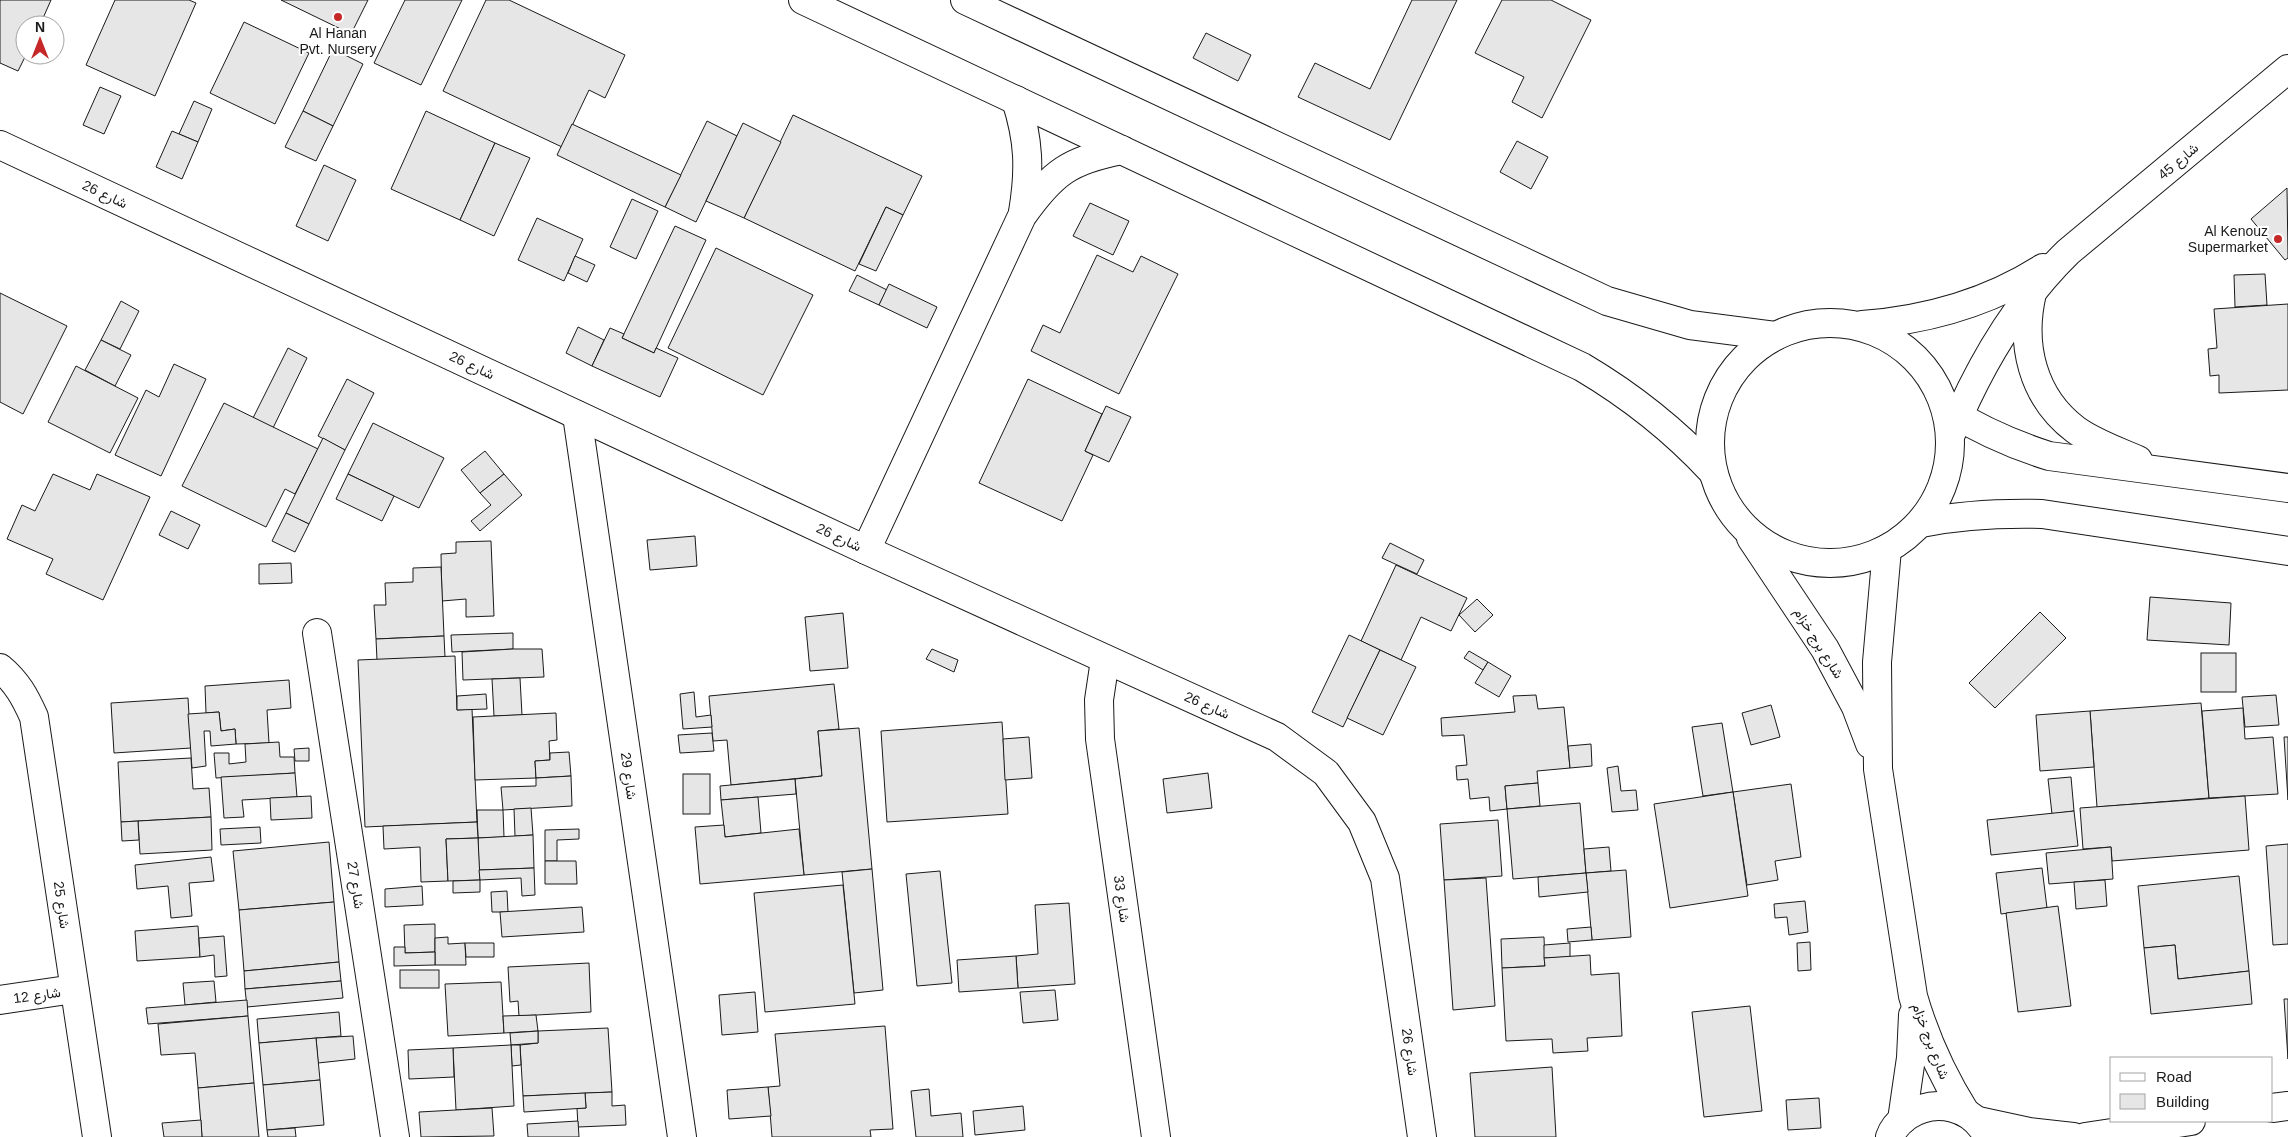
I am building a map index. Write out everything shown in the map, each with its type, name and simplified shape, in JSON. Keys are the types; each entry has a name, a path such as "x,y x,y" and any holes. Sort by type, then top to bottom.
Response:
{"street":[{"path":"803,0 1582,367 1618,388 1652,413 1684,440 1712,471"},
{"path":"965,0 1608,301 1690,325 1775,336"},
{"name":"شارع 45","path":"1952,420 1985,361 2033,289 2068,252 2288,69"},
{"path":"1016,100 1025,126 1028,156 1027,186 1022,216"},
{"name":"شارع 26","path":"0,145 866,550 1277,737 1326,773 1362,822 1385,878 1422,1137"},
{"path":"866,550 1022,216 1040,190 1064,169 1092,156 1122,150"},
{"name":"شارع 45","path":"1856,325 1903,321 1931,316 1968,305 2011,286 2068,252"},
{"path":"2033,289 2027,314 2027,340 2031,366 2042,391 2057,412 2076,430 2099,443 2169,473"},
{"path":"1835,322 1856,325 1890,338 1919,362 1940,392 1952,420 1950,458 1945,482 1934,503 1921,523 1905,537 1887,549 1863,558 1837,563 1810,562 1785,554 1762,542 1742,525 1722,497 1712,471 1709,439 1714,407 1728,378 1748,354 1775,336 1794,328 1815,323 1835,322"},
{"name":"شارع 29","path":"577,415 682,1137"},
{"path":"1952,420 2050,456 2288,488"},
{"path":"1921,523 1968,515 2001,513 2042,514 2288,551"},
{"name":"شارع برج خزام","path":"1742,525 1826,648 1856,707 1878,769"},
{"name":"شارع برج خزام","path":"1887,549 1877,662 1878,769 1913,996 1934,1056 1977,1123"},
{"name":"شارع 27","path":"316,633 394,1137"},
{"name":"شارع 33","path":"1105,660 1099,700 1100,739 1156,1137"},
{"name":"شارع 25","path":"6,673 25,697 34,717 97,1137"},
{"name":"شارع 12","path":"0,1000 74,989"},
{"name":"شارع برج خزام","path":"1892,1131 1911,1058 1913,996"},
{"path":"1892,1131 1916,1110 1932,1106 1949,1106 1977,1123 2073,1137"},
{"path":"2273,1108 2288,1106"},
{"path":"2084,1137 2184,1122"}],"building":[{"path":"0,0 51,0 44,15 15,15 15,65 21,65 18,71 0,63"},
{"path":"115,0 189,0 196,3 155,96 86,65"},
{"name":"Al Hanan Pvt. Nursery","path":"281,0 368,0 351,34"},
{"path":"405,0 462,0 421,85 374,63"},
{"path":"486,0 509,0 625,55 605,98 589,90 562,147 443,91"},
{"path":"1412,0 1457,0 1390,140 1298,97 1315,63 1370,89"},
{"path":"1502,0 1551,0 1591,20 1542,118 1512,102 1524,77 1475,53"},
{"path":"244,22 309,53 275,124 210,93"},
{"path":"1206,33 1251,55 1238,81 1193,58"},
{"path":"333,49 363,64 333,126 303,111"},
{"path":"100,87 121,96 104,134 83,125"},
{"path":"194,101 212,109 198,142 179,134"},
{"path":"303,111 333,126 316,161 285,147"},
{"path":"426,111 495,143 460,220 391,189"},
{"path":"793,115 922,176 903,215 886,207 855,271 744,218"},
{"path":"707,121 737,136 696,222 665,207"},
{"path":"743,123 781,142 744,218 706,201"},
{"path":"572,124 681,175 665,207 557,155"},
{"path":"172,131 198,142 182,179 156,167"},
{"path":"1517,141 1548,157 1531,189 1500,172"},
{"path":"495,143 530,158 494,236 460,220"},
{"path":"324,165 356,180 328,241 296,226"},
{"name":"Al Kenouz Supermarket","path":"2287,188 2288,258 2285,260 2251,219"},
{"path":"632,199 658,211 636,259 610,247"},
{"path":"1090,203 1129,221 1113,255 1073,236"},
{"path":"886,207 903,215 876,271 859,264"},
{"path":"537,218 583,239 564,281 518,260"},
{"path":"675,226 706,240 654,353 622,338"},
{"path":"716,248 813,295 763,395 668,348"},
{"path":"1097,255 1133,272 1141,256 1178,274 1119,394 1031,351 1043,325 1060,333"},
{"path":"575,256 595,265 587,282 568,273"},
{"path":"2265,274 2267,305 2235,307 2234,275"},
{"path":"857,275 887,290 879,305 849,291"},
{"path":"889,284 937,307 927,328 879,305"},
{"path":"0,293 67,326 23,414 0,402"},
{"path":"121,301 139,311 120,349 101,340"},
{"path":"2288,304 2288,390 2219,393 2219,375 2210,376 2208,349 2217,348 2214,309"},
{"path":"578,327 604,340 592,366 566,353"},
{"path":"610,328 624,334 622,338 654,353 656,348 678,358 660,397 592,366"},
{"path":"101,340 131,355 115,386 85,370"},
{"path":"288,348 307,358 273,428 253,418"},
{"path":"174,364 206,379 161,476 115,455 146,390 159,397"},
{"path":"76,366 138,398 110,453 48,422"},
{"path":"347,379 374,393 345,450 318,436"},
{"path":"1028,379 1102,414 1085,451 1093,455 1062,521 979,483"},
{"path":"224,403 318,449 295,494 285,489 266,527 182,486"},
{"path":"1106,406 1131,417 1109,462 1085,451"},
{"path":"373,423 444,458 419,508 348,474"},
{"path":"323,438 345,450 309,524 286,513"},
{"path":"485,451 504,474 480,493 461,470"},
{"path":"53,474 90,490 97,474 150,497 103,600 46,574 53,559 7,539 22,505 35,511"},
{"path":"348,474 394,496 382,521 336,499"},
{"path":"504,474 522,495 480,531 471,521 491,505 480,493"},
{"path":"171,511 200,525 188,549 159,535"},
{"path":"286,513 309,524 295,552 272,541"},
{"path":"695,536 697,566 650,570 647,540"},
{"path":"491,541 494,616 466,617 466,599 442,601 441,554 456,553 456,542"},
{"path":"1390,543 1424,560 1417,574 1382,558"},
{"path":"291,563 292,583 259,584 259,564"},
{"path":"1396,565 1467,598 1451,631 1421,617 1401,660 1361,641"},
{"path":"441,567 444,636 376,639 374,605 386,605 385,583 413,582 413,568"},
{"path":"2150,597 2231,603 2229,645 2147,640"},
{"path":"1477,599 1493,615 1475,632 1459,615"},
{"path":"2040,612 2066,638 1995,708 1969,683"},
{"path":"843,613 848,668 810,671 805,617"},
{"path":"513,633 513,649 452,652 451,635"},
{"path":"1349,635 1380,650 1343,727 1312,712"},
{"path":"444,636 445,657 377,660 376,639"},
{"path":"542,649 544,677 463,680 462,652"},
{"path":"932,649 958,660 954,672 926,659"},
{"path":"1380,650 1416,667 1383,735 1347,718"},
{"path":"1469,651 1488,662 1483,670 1464,658"},
{"path":"2201,653 2236,653 2236,692 2201,692"},
{"path":"455,656 457,710 472,709 477,822 365,827 358,660"},
{"path":"1488,662 1511,676 1499,697 1475,683"},
{"path":"520,678 522,715 494,716 492,679"},
{"path":"289,680 291,708 267,710 269,743 236,744 235,729 221,731 219,712 206,713 205,686"},
{"path":"834,684 839,729 818,731 822,776 731,785 727,740 713,741 709,696"},
{"path":"694,692 696,717 711,715 712,727 683,729 680,694"},
{"path":"486,694 487,709 457,710 457,696"},
{"path":"1536,695 1538,709 1564,707 1570,768 1537,771 1538,783 1505,786 1507,809 1490,811 1489,797 1470,799 1468,779 1457,780 1456,766 1467,765 1464,735 1442,736 1441,718 1515,712 1513,696"},
{"path":"2276,695 2279,725 2245,727 2242,697"},
{"path":"188,698 191,748 114,753 111,703"},
{"path":"2201,703 2209,798 2097,807 2090,711"},
{"path":"1771,705 1780,737 1751,745 1742,713"},
{"path":"2243,708 2245,739 2273,737 2278,794 2209,798 2202,711"},
{"path":"2090,711 2094,767 2040,771 2036,715"},
{"path":"219,712 221,731 235,729 236,744 211,746 210,731 204,731 206,766 192,768 188,714"},
{"path":"556,713 557,740 549,741 550,760 535,761 536,778 475,780 473,717"},
{"path":"1002,722 1008,814 887,822 881,731"},
{"path":"1722,723 1733,792 1703,796 1692,727"},
{"path":"859,728 872,869 804,875 795,779 822,776 818,731"},
{"path":"712,733 714,751 680,753 678,735"},
{"path":"1029,737 1032,778 1005,780 1003,739"},
{"path":"2284,737 2288,737 2288,800"},
{"path":"279,742 280,757 294,757 295,773 216,778 214,753 229,753 229,764 246,762 245,744"},
{"path":"1591,744 1592,766 1570,768 1568,746"},
{"path":"309,748 309,761 295,761 294,749"},
{"path":"569,752 571,776 536,778 535,761 550,760 550,753"},
{"path":"191,758 193,789 209,788 211,817 121,822 118,762"},
{"path":"1618,766 1621,791 1636,790 1638,810 1612,812 1607,768"},
{"path":"295,773 297,797 242,800 244,817 224,818 221,777"},
{"path":"1208,773 1212,808 1167,813 1163,779"},
{"path":"683,774 710,774 710,814 683,814"},
{"path":"571,776 572,806 503,810 501,787 536,786 536,778"},
{"path":"2071,777 2074,811 2052,814 2048,779"},
{"path":"795,779 796,794 721,800 720,786"},
{"path":"1538,783 1540,806 1507,809 1505,786"},
{"path":"1791,784 1801,857 1775,861 1778,880 1747,885 1733,792"},
{"path":"1733,792 1748,896 1670,908 1654,804"},
{"path":"311,796 312,818 271,820 270,798"},
{"path":"2245,796 2249,850 2112,861 2111,847 2083,849 2080,808"},
{"path":"758,797 761,833 725,837 721,800"},
{"path":"1580,803 1586,873 1513,879 1507,809"},
{"path":"531,808 533,835 515,836 514,809"},
{"path":"477,810 503,810 504,837 478,838"},
{"path":"2074,811 2078,846 1991,855 1987,820"},
{"path":"211,817 212,850 140,854 138,821"},
{"path":"1498,820 1502,876 1444,880 1440,824"},
{"path":"138,821 139,840 122,841 121,822"},
{"path":"477,822 478,838 446,839 448,881 421,882 420,847 384,849 383,826"},
{"path":"724,825 725,837 799,829 804,875 700,884 695,827"},
{"path":"260,827 261,843 221,845 220,829"},
{"path":"579,829 579,839 557,840 557,861 545,861 545,830"},
{"path":"533,835 534,868 479,870 478,838"},
{"path":"478,838 480,880 448,881 446,839"},
{"path":"329,842 334,902 239,910 233,851"},
{"path":"2288,844 2288,944 2273,945 2266,846"},
{"path":"1609,847 1611,871 1586,873 1584,849"},
{"path":"2111,847 2113,879 2049,884 2046,853"},
{"path":"211,857 214,881 189,883 192,916 171,918 168,886 137,889 135,865"},
{"path":"545,861 576,861 577,884 545,884"},
{"path":"534,868 535,895 522,896 521,878 480,880 479,870"},
{"path":"2042,868 2047,908 2001,914 1996,873"},
{"path":"872,869 883,990 854,993 842,872"},
{"path":"1626,870 1631,937 1592,940 1586,873"},
{"path":"940,871 952,983 917,986 906,874"},
{"path":"1586,873 1588,892 1539,897 1538,877"},
{"path":"2239,876 2249,971 2178,979 2175,945 2144,948 2138,886"},
{"path":"1486,878 1495,1006 1453,1010 1444,880"},
{"path":"480,880 480,892 453,893 453,881"},
{"path":"2105,880 2107,906 2076,909 2074,882"},
{"path":"843,885 855,1004 765,1012 754,893"},
{"path":"422,886 423,905 385,907 385,889"},
{"path":"507,891 508,912 492,912 491,892"},
{"path":"1805,901 1808,932 1789,935 1787,917 1775,918 1774,904"},
{"path":"334,902 339,962 244,971 239,910"},
{"path":"1069,903 1075,984 1018,988 1016,956 1038,954 1035,905"},
{"path":"2058,906 2071,1006 2018,1012 2006,913"},
{"path":"582,907 584,932 502,937 500,912"},
{"path":"435,924 435,952 405,953 404,925"},
{"path":"198,926 200,957 137,961 135,931"},
{"path":"1591,927 1592,940 1568,942 1567,929"},
{"path":"224,936 227,976 215,977 214,955 200,957 199,938"},
{"path":"448,937 448,944 465,943 466,965 435,965 435,938"},
{"path":"1544,937 1545,966 1502,968 1501,939"},
{"path":"1810,942 1811,970 1798,971 1797,943"},
{"path":"465,943 494,943 494,957 466,957"},
{"path":"1570,943 1570,957 1544,958 1544,945"},
{"path":"2175,945 2178,979 2249,971 2252,1004 2151,1014 2144,948"},
{"path":"394,947 405,947 405,953 435,952 435,965 394,966"},
{"path":"1590,955 1591,975 1619,973 1622,1036 1587,1038 1588,1051 1553,1053 1552,1039 1506,1041 1502,968 1545,966 1544,958"},
{"path":"1016,956 1018,988 959,992 957,960"},
{"path":"339,962 341,981 245,989 244,971"},
{"path":"589,963 591,1012 519,1016 518,1001 510,1002 508,967"},
{"path":"400,970 439,970 439,988 400,988"},
{"path":"214,981 216,1002 185,1005 183,983"},
{"path":"341,981 343,998 247,1007 245,989"},
{"path":"501,982 504,1033 448,1036 445,984"},
{"path":"1055,990 1058,1020 1023,1023 1020,992"},
{"path":"755,992 758,1032 722,1035 719,995"},
{"path":"2284,999 2288,999 2288,1059"},
{"path":"247,1000 248,1016 148,1024 146,1008"},
{"path":"1750,1006 1762,1111 1704,1117 1692,1012"},
{"path":"339,1012 341,1036 259,1043 257,1019"},
{"path":"536,1015 538,1031 504,1033 503,1016"},
{"path":"248,1016 254,1083 198,1088 195,1053 161,1055 158,1024"},
{"path":"885,1026 893,1129 870,1130 871,1137 772,1137 768,1087 780,1086 775,1034"},
{"path":"608,1028 612,1092 523,1096 520,1045 538,1043 538,1031"},
{"path":"538,1031 538,1043 511,1045 510,1033"},
{"path":"353,1036 355,1059 318,1063 316,1038"},
{"path":"316,1038 320,1080 263,1085 259,1043"},
{"path":"511,1045 520,1045 521,1065 512,1066"},
{"path":"511,1045 514,1106 456,1110 453,1048"},
{"path":"453,1048 454,1077 409,1079 408,1050"},
{"path":"1552,1067 1556,1137 1475,1137 1470,1073"},
{"path":"320,1080 324,1125 267,1130 263,1085"},
{"path":"254,1083 259,1137 202,1137 198,1088"},
{"path":"768,1087 771,1116 729,1119 727,1090"},
{"path":"929,1089 931,1116 961,1113 963,1137 916,1137 911,1091"},
{"path":"612,1092 612,1106 625,1105 626,1125 578,1127 577,1108 586,1108 585,1093"},
{"path":"585,1093 586,1108 524,1112 523,1096"},
{"path":"1819,1098 1821,1128 1788,1130 1786,1100"},
{"path":"1023,1106 1025,1130 975,1135 973,1111"},
{"path":"492,1108 494,1136 421,1137 419,1112"},
{"path":"201,1120 202,1137 164,1137 162,1123"},
{"path":"578,1121 579,1137 528,1137 527,1124"},
{"path":"295,1128 296,1137 268,1137 267,1130"}],"place":[{"name":"Al Hanan Pvt. Nursery","path":"338,17"},
{"name":"Al Kenouz Supermarket","path":"2278,239"}]}
